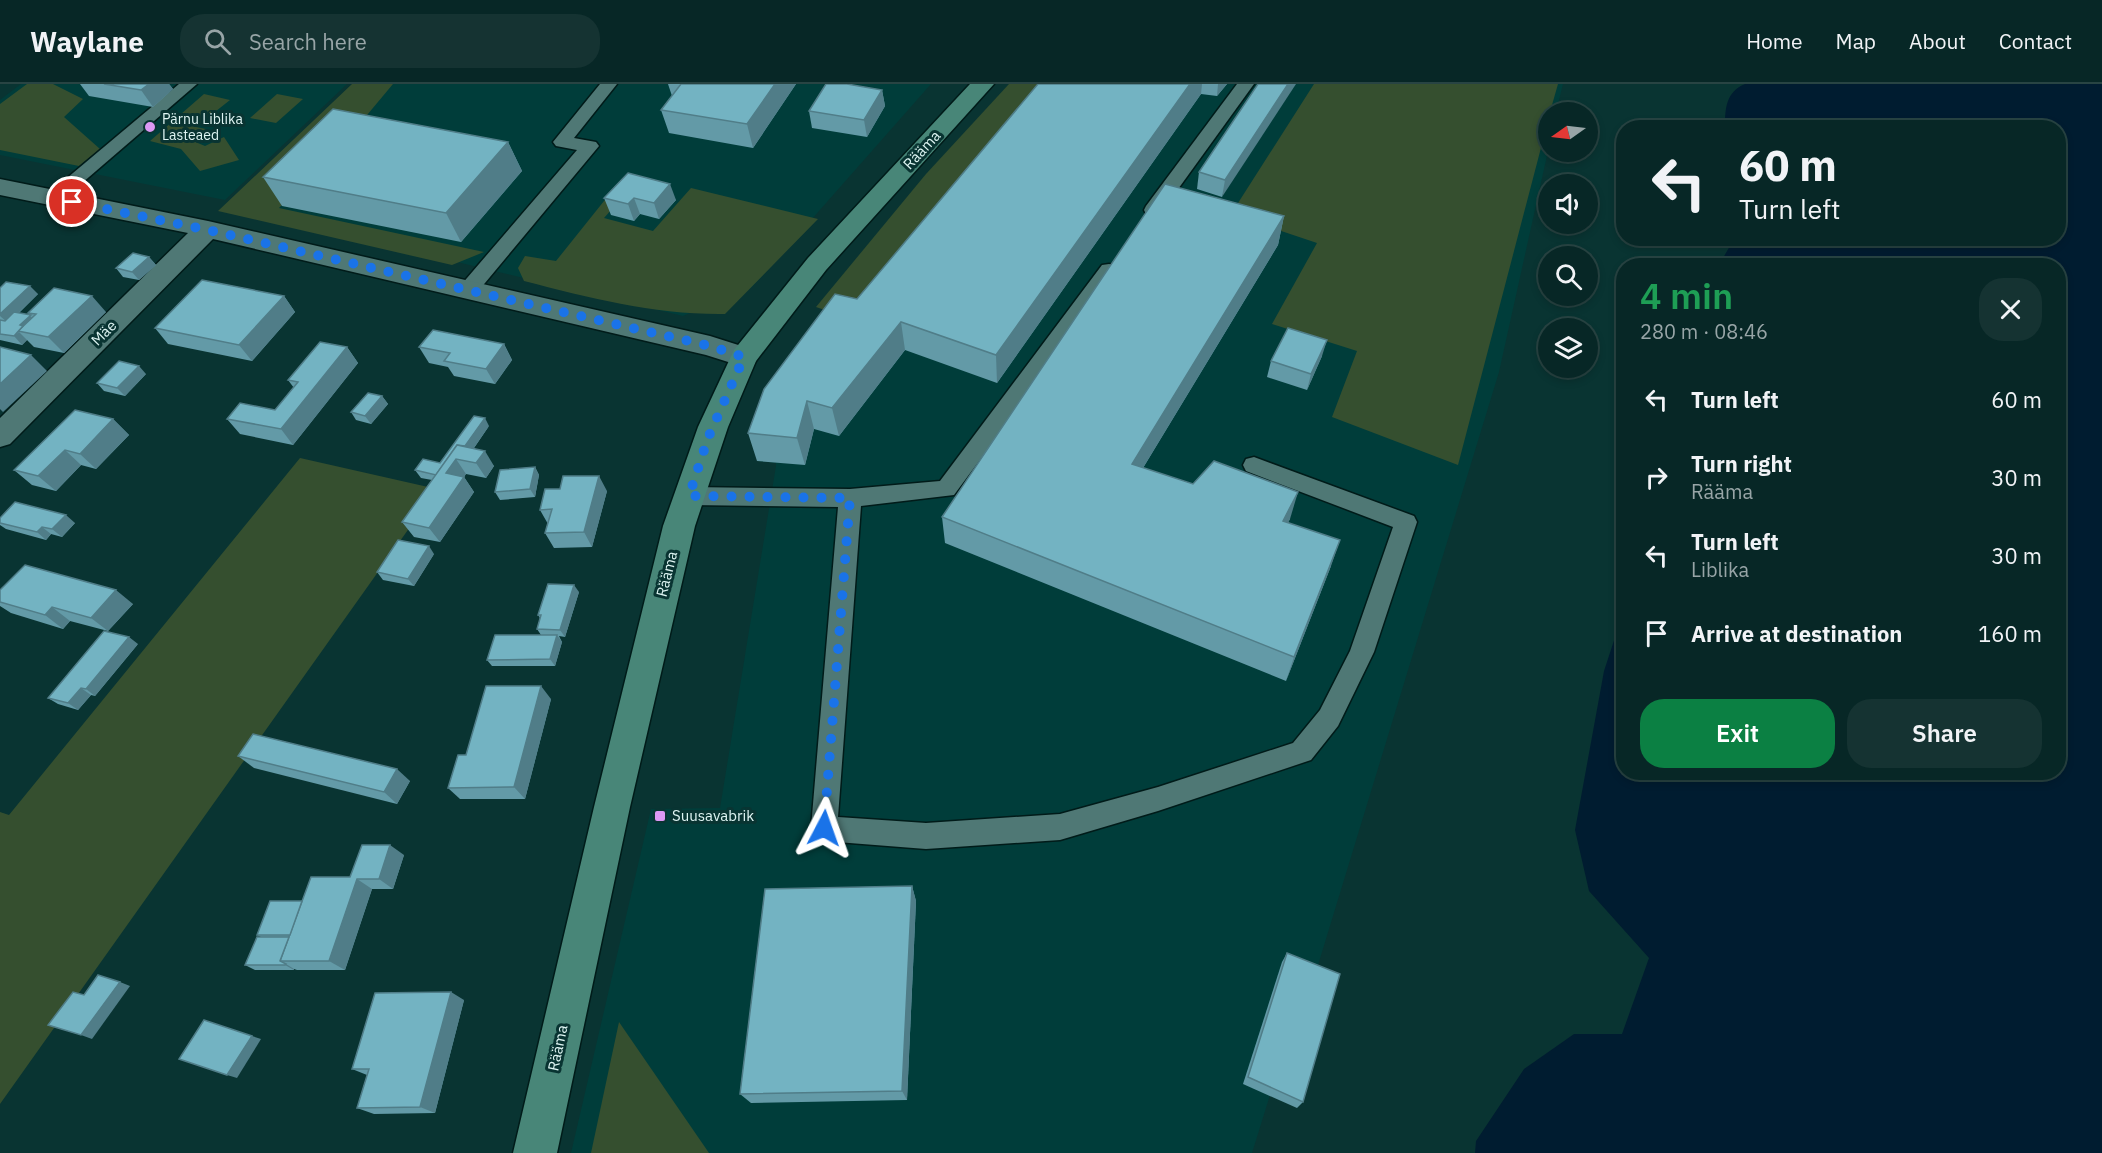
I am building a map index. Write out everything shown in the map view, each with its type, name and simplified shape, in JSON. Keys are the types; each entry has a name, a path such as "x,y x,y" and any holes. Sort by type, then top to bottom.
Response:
{"main road":[{"name":"Rääma","path":"535,1153 625,749 679,526 708,438 744,357 817,264 983,84"}],"street":[{"path":"0,187 208,230 710,346 744,357"},
{"name":"Mäe","path":"0,436 208,230"}],"lane":[{"path":"54,198 189,84"},
{"path":"468,290 590,146 562,142 609,84"},
{"path":"1143,224 1246,84"},
{"path":"689,496 850,498 946,489 1123,252"},
{"path":"850,498 824,828 926,836 1060,826 1158,799 1302,752 1329,718 1362,652 1406,522 1254,465"}],"shaded area":[{"name":"Pärnu Liblika Lasteaed","path":"21,84 347,84 225,200 0,155 0,100"},
{"path":"27,84 53,84 83,99 64,117 100,149 79,166 0,150 0,104"},
{"path":"352,84 393,84 352,133 279,208 484,252 452,265 218,211"},
{"path":"377,84 931,84 752,287 683,316 248,212"},
{"path":"1009,84 1057,84 859,322 816,307 926,174"},
{"path":"1062,84 1563,84 1558,102 1538,102 1538,162 1546,162 1543,174 1538,174 1538,196 1499,372 1315,975 1270,1095 1252,1153 571,1153 651,809 720,808 776,466 776,463 757,461 772,417"},
{"path":"1314,84 1558,84 1553,102 1538,102 1538,159 1458,465 1332,417 1357,351 1272,324 1317,243 1231,214"},
{"path":"204,94 230,100 196,127 206,129 193,141 205,146 224,137 239,160 200,171 181,149 150,141"},
{"path":"277,94 303,99 276,123 250,118"},
{"path":"616,186 629,190 604,218 653,231 691,188 818,219 725,314 699,314 648,308 598,299 524,281 518,268 525,256 556,261"},
{"path":"300,458 437,489 0,1104 0,812 9,815"},
{"path":"619,1022 709,1153 591,1153"}],"water":[{"path":"1745,84 2102,84 2102,1153 1475,1153 1476,1141 1524,1069 1574,1034 1622,1034 1649,958 1589,891 1575,830 1604,671 1616,634 1616,780 2066,780 2066,258 1723,258 1730,246 2066,246 2066,120 1725,120 1726,107 1730,96"}],"building":[{"path":"104,84 149,84 141,90"},
{"path":"681,84 775,84 747,124 661,110"},
{"path":"826,84 847,84 882,90 864,120 809,111"},
{"path":"1038,84 1190,84 996,355 901,322 832,408 807,401 797,438 748,433 764,389 835,294 857,299"},
{"path":"1258,84 1288,84 1225,180 1199,172"},
{"path":"333,109 508,142 446,213 263,177"},
{"path":"628,173 670,184 654,203 634,198 628,204 604,198"},
{"path":"1165,184 1284,216 1132,464 1193,484 1214,461 1298,492 1283,521 1340,540 1294,657 942,517"},
{"path":"133,253 149,257 132,272 116,268"},
{"path":"202,280 284,296 239,345 155,328"},
{"path":"6,282 30,286 0,314 0,288"},
{"path":"54,288 92,296 48,337 18,331 36,314 28,313"},
{"path":"14,312 31,315 20,325 23,326 14,336 0,334 0,320 5,321"},
{"path":"1288,328 1327,340 1311,374 1271,361"},
{"path":"433,330 504,344 486,369 444,361 450,353 419,347"},
{"path":"320,342 347,347 281,429 227,419 240,403 275,410 298,382 288,380"},
{"path":"0,347 31,355 0,384"},
{"path":"119,361 139,366 117,388 97,383"},
{"path":"368,393 382,396 365,416 351,412"},
{"path":"75,410 113,419 80,454 65,450 38,476 14,470"},
{"path":"474,416 485,418 465,446 457,445 436,475 415,470 423,459 440,463"},
{"path":"457,445 485,451 476,463 456,459 446,473 464,477 429,528 402,522"},
{"path":"535,467 530,489 495,492 500,470"},
{"path":"563,476 599,476 584,532 545,533 552,509 540,510 545,489 560,489"},
{"path":"15,502 66,515 52,529 42,527 37,532 0,523 0,518"},
{"path":"398,540 429,546 408,579 377,572"},
{"path":"25,565 116,590 91,618 52,607 45,615 0,602 0,590"},
{"path":"548,584 574,585 560,630 537,629 541,615 538,615"},
{"path":"104,631 129,637 86,689 81,688 68,703 48,698"},
{"path":"495,635 557,635 550,659 487,660"},
{"path":"486,686 541,686 514,787 448,788 458,755 466,755"},
{"path":"253,734 397,769 384,792 238,756"},
{"path":"362,845 390,845 379,879 357,879 329,961 280,961 311,877 350,877"},
{"path":"912,886 902,1091 740,1094 765,889"},
{"path":"270,901 302,901 290,935 257,935"},
{"path":"257,937 289,937 280,961 286,964 245,965"},
{"path":"1287,953 1340,974 1303,1102 1248,1077"},
{"path":"98,975 120,982 81,1035 48,1025 73,992 84,995"},
{"path":"451,992 420,1107 357,1108 369,1069 352,1069 375,993"},
{"path":"204,1020 252,1036 227,1075 179,1059"}],"place":[{"name":"Pärnu Liblika Lasteaed","path":"150,127"},
{"name":"Suusavabrik","path":"660,816"}],"route":[{"path":"72,202 208,230 710,346 744,357 708,438 689,496 850,498 824,828"}]}
